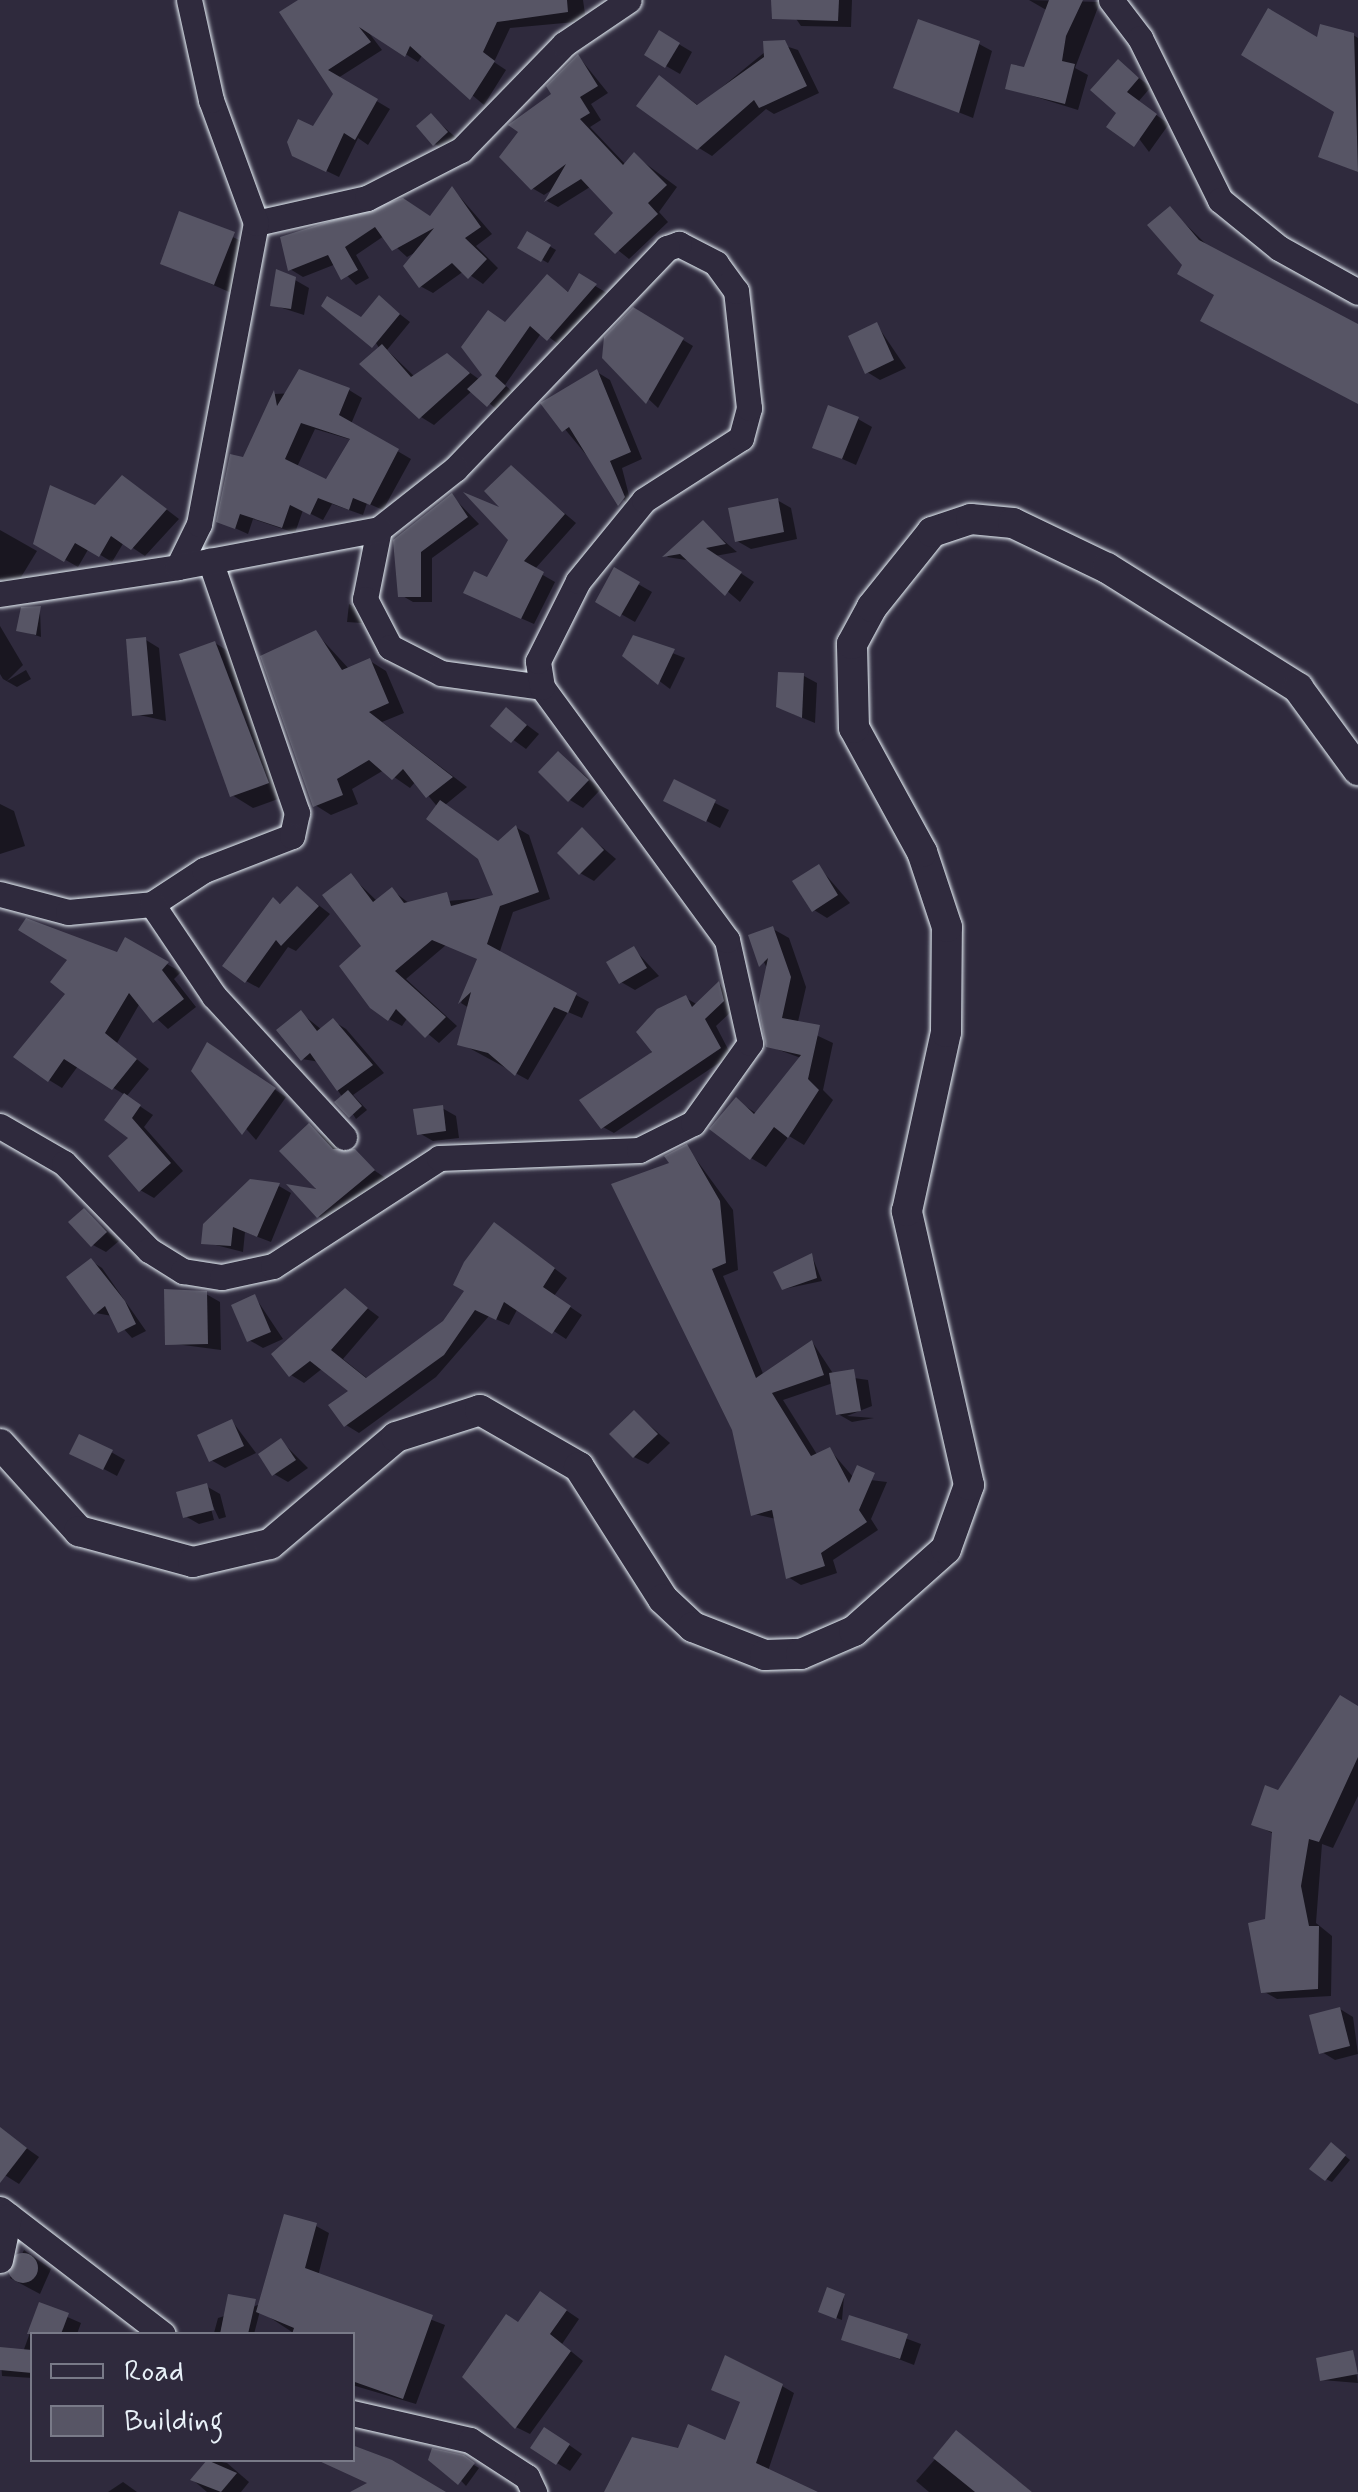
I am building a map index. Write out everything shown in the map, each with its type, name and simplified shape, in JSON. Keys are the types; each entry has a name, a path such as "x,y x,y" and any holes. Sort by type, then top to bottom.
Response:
{"street":[{"path":"178,567 221,436 256,223 210,100 189,0"},
{"path":"256,223 367,198 460,150 564,44 629,0"},
{"path":"1111,0 1140,38 1220,200 1279,248 1358,292"},
{"path":"0,594 178,567 379,529 455,469 666,248 694,250 730,276 749,408 741,438 644,500 578,581 547,630 542,687 727,940 750,1043 693,1124 639,1150 593,1158 439,1158 273,1266 222,1277 184,1270 149,1250 64,1163 0,1126"},
{"path":"0,1444 79,1531 194,1562 270,1544 396,1436 480,1410 579,1467 663,1600 692,1627 765,1655 802,1654 854,1631 946,1549 969,1485 907,1212 946,1032 946,927 922,852 872,773 851,699 852,644 880,593 932,532 971,519 1046,534 1298,688 1358,770"},
{"path":"379,529 365,599 390,647 441,673 542,687"},
{"path":"0,894 68,912 152,904 204,870 286,842 296,825 210,561"},
{"path":"152,904 214,996 344,1137"},
{"path":"0,2260 4,2212"},
{"path":"4,2212 160,2332"},
{"path":"355,2414 470,2440 527,2476 534,2492"}],"building":[{"path":"298,0 567,0 568,12 497,22 483,52 495,61 470,100 410,46 405,57 359,27 371,42 328,70 378,99 355,140 344,133 326,172 292,156 287,142 298,119 313,126 333,94 279,12"},
{"path":"771,0 839,0 838,21 772,19"},
{"path":"1049,0 1083,0 1066,36 1062,61 1075,64 1065,104 1005,89 1011,64 1024,67"},
{"path":"1268,8 1317,37 1320,24 1354,33 1358,172 1318,157 1334,112 1241,55"},
{"path":"918,19 980,41 959,113 893,88"},
{"path":"659,30 680,43 665,68 644,55"},
{"path":"785,40 807,86 759,108 754,100 697,150 636,106 659,75 697,105 764,57 763,41"},
{"path":"578,54 598,86 580,97 590,113 580,119 623,165 634,152 667,185 648,203 658,214 615,254 594,234 613,213 581,179 544,202 566,164 531,190 499,157 518,132 508,125 551,94 546,86"},
{"path":"1118,59 1139,78 1127,92 1157,114 1134,147 1106,127 1116,113 1090,90"},
{"path":"431,113 448,132 433,146 416,126"},
{"path":"452,186 481,227 465,238 487,259 468,279 452,263 419,288 403,266 434,228 392,251 375,227 345,247 358,270 341,280 328,255 288,271 280,237 403,198 430,216"},
{"path":"1170,206 1199,240 1358,324 1358,404 1200,321 1214,295 1177,274 1182,265 1147,225"},
{"path":"179,211 235,232 214,285 160,264"},
{"path":"527,231 551,245 541,262 517,248"},
{"path":"276,269 296,277 291,309 270,306"},
{"path":"579,273 597,284 547,341 530,326 495,376 506,386 487,407 467,389 482,375 461,347 488,310 505,322 547,274 568,292"},
{"path":"379,295 400,314 372,348 321,306 327,296 361,317"},
{"path":"633,307 684,338 646,404 602,358 604,337"},
{"path":"877,322 894,360 865,374 848,336"},
{"path":"382,344 411,377 447,353 470,373 419,419 359,364"},
{"path":"299,369 350,388 339,415 399,449 370,505 353,498 349,510 318,498 310,515 290,505 282,528 240,514 235,529 216,522 230,454 243,457 274,390 277,406","holes":["301,423 350,439 326,479 285,459"]},
{"path":"597,369 631,452 610,461 625,497 618,506 569,427 562,432 540,403"},
{"path":"828,405 859,417 842,459 812,448"},
{"path":"511,465 565,514 524,561 544,572 521,619 463,593 474,571 487,577 508,540 463,492 499,507 484,491"},
{"path":"122,475 167,509 131,550 111,536 99,557 75,543 64,562 33,544 50,485 95,505"},
{"path":"452,493 468,517 421,552 421,597 398,597 393,540"},
{"path":"778,498 784,532 735,542 728,508"},
{"path":"703,520 726,544 706,548 742,572 725,596 680,554 662,557"},
{"path":"614,567 640,582 620,617 595,602"},
{"path":"41,606 36,635 16,631 21,607"},
{"path":"316,630 342,670 370,658 389,703 369,712 453,777 426,798 403,769 392,780 369,760 337,779 343,795 313,807 260,656"},
{"path":"633,635 675,649 658,685 622,656"},
{"path":"146,637 153,714 132,716 126,639"},
{"path":"215,641 269,783 230,797 179,654"},
{"path":"778,672 804,673 802,718 776,707"},
{"path":"506,707 527,725 511,743 490,726"},
{"path":"558,751 589,780 568,802 538,772"},
{"path":"674,779 716,800 706,822 663,801"},
{"path":"440,800 498,841 516,825 539,892 500,906 487,944 577,993 568,1013 554,1007 515,1076 488,1053 457,1045 471,992 458,1004 477,959 432,940 395,971 446,1017 425,1038 396,1009 388,1021 370,1008 339,966 361,946 322,895 351,873 373,902 392,887 404,903 447,892 451,906 493,895 478,859 426,819"},
{"path":"582,827 604,850 579,875 557,853"},
{"path":"819,864 838,895 812,912 792,881"},
{"path":"297,886 319,906 281,946 276,940 245,983 222,966 273,897 280,904"},
{"path":"26,918 117,952 125,937 169,962 162,970 184,999 153,1023 129,993 105,1033 137,1059 112,1090 64,1059 48,1082 13,1057 65,994 50,982 67,960 18,930"},
{"path":"773,926 791,977 782,1018 820,1025 808,1079 819,1090 788,1138 774,1127 750,1160 709,1129 736,1097 754,1114 801,1055 766,1047 758,1005 768,958 759,967 748,935"},
{"path":"634,946 647,968 619,984 606,962"},
{"path":"719,981 724,1001 705,1019 721,1048 601,1129 579,1100 652,1052 636,1032 657,1009 686,995 692,1007"},
{"path":"301,1010 317,1031 333,1018 373,1065 337,1091 310,1053 301,1061 276,1030"},
{"path":"207,1042 276,1088 242,1135 191,1071"},
{"path":"348,1090 362,1106 349,1118 334,1102"},
{"path":"124,1093 141,1105 132,1118 171,1163 139,1192 108,1156 128,1138 104,1120"},
{"path":"443,1105 446,1131 417,1135 413,1109"},
{"path":"309,1123 333,1149 355,1149 375,1170 317,1218 286,1184 316,1189 279,1151"},
{"path":"687,1144 720,1201 726,1263 712,1269 756,1378 812,1340 824,1375 772,1393 811,1456 830,1447 849,1483 857,1465 875,1473 859,1510 867,1522 821,1553 825,1566 786,1579 772,1510 751,1516 732,1430 611,1184 669,1163 664,1156"},
{"path":"250,1179 280,1183 257,1237 233,1227 231,1246 201,1244 203,1224"},
{"path":"84,1208 107,1232 91,1247 68,1222"},
{"path":"494,1222 555,1268 543,1287 571,1306 552,1334 504,1302 496,1320 475,1310 444,1355 344,1427 328,1405 348,1391 310,1361 289,1377 271,1354 345,1288 368,1308 331,1350 366,1378 443,1321 464,1291 453,1285 464,1262"},
{"path":"812,1253 817,1278 782,1290 773,1272"},
{"path":"91,1258 125,1301 136,1324 118,1333 105,1306 94,1315 66,1277"},
{"path":"164,1289 207,1291 208,1344 165,1345"},
{"path":"255,1294 271,1332 247,1342 231,1305"},
{"path":"854,1369 861,1411 836,1415 829,1373"},
{"path":"634,1410 658,1434 633,1458 609,1434"},
{"path":"232,1419 244,1446 209,1462 197,1435"},
{"path":"79,1434 113,1450 103,1470 69,1454"},
{"path":"281,1438 296,1460 272,1476 258,1454"},
{"path":"207,1483 214,1510 183,1518 176,1492"},
{"path":"1340,1695 1358,1706 1358,1757 1319,1842 1309,1839 1301,1886 1309,1926 1319,1926 1318,1989 1261,1993 1248,1923 1265,1919 1272,1832 1251,1825 1265,1785 1278,1790"},
{"path":"1340,2007 1350,2046 1319,2054 1309,2015"},
{"path":"0,2127 27,2148 0,2183"},
{"path":"1331,2142 1346,2155 1325,2181 1309,2169"},
{"path":"284,2214 317,2223 305,2268 433,2315 403,2399 355,2382 355,2332 293,2332 294,2328 256,2312"},
{"path":"23,2253 37,2262 38,2268 29,2282 23,2283 9,2274 8,2268 17,2254"},
{"path":"827,2287 845,2294 836,2319 818,2312"},
{"path":"540,2291 567,2310 550,2334 571,2351 515,2429 462,2377 506,2314 518,2322"},
{"path":"228,2294 256,2299 248,2332 220,2332"},
{"path":"39,2302 69,2313 62,2332 27,2334"},
{"path":"849,2315 908,2334 900,2359 841,2340"},
{"path":"0,2347 30,2350 30,2373 0,2370"},
{"path":"1353,2350 1358,2374 1320,2381 1316,2358"},
{"path":"725,2355 783,2384 756,2463 818,2492 604,2492 632,2437 678,2448 688,2424 725,2440 740,2402 711,2390"},
{"path":"544,2427 570,2444 556,2465 530,2448"},
{"path":"956,2430 1032,2492 975,2492 933,2458"},
{"path":"355,2446 392,2460 446,2492 350,2492 367,2483 321,2462 355,2462"},
{"path":"432,2448 464,2455 475,2463 458,2485 428,2460"},
{"path":"205,2462 237,2473 221,2492 190,2480"}]}
